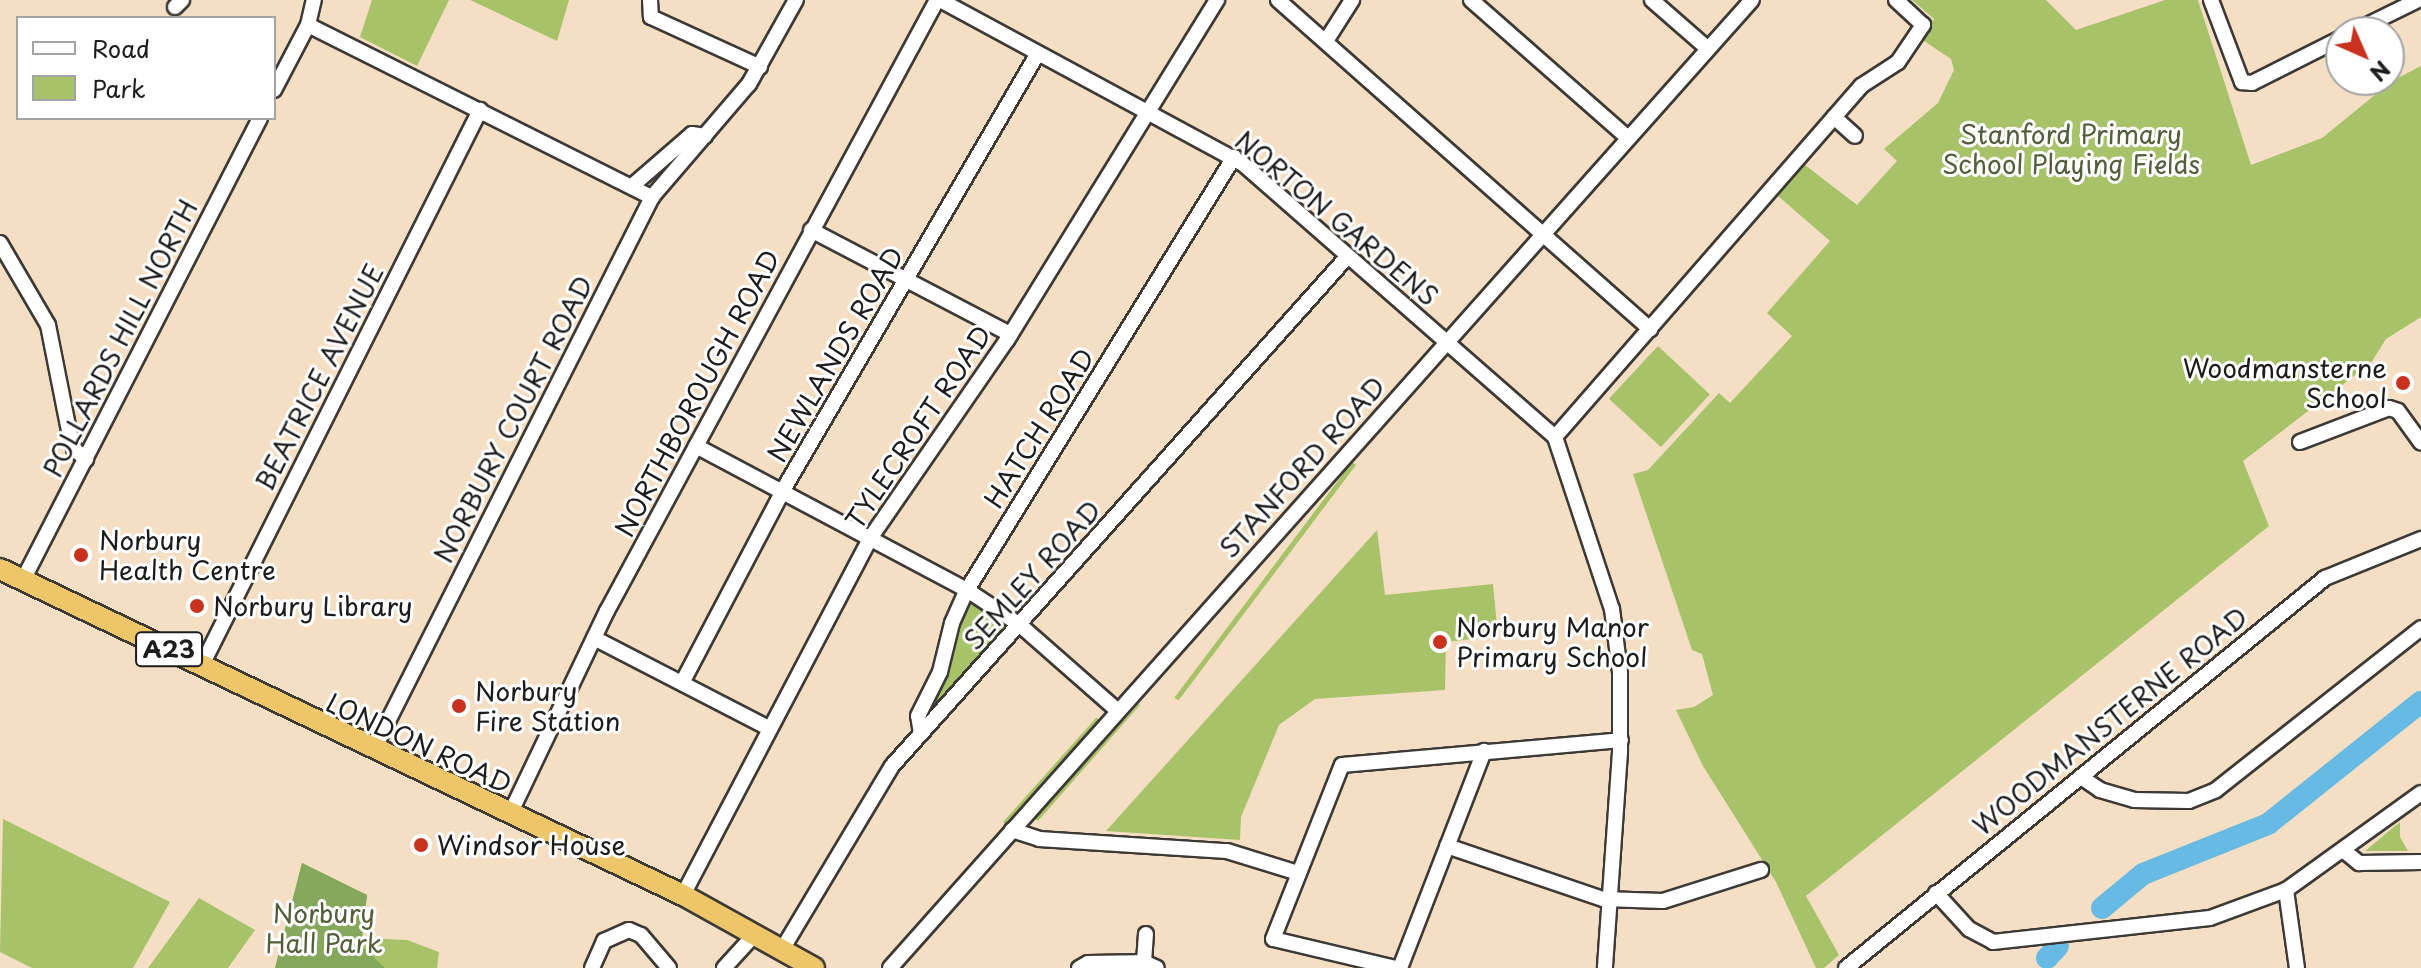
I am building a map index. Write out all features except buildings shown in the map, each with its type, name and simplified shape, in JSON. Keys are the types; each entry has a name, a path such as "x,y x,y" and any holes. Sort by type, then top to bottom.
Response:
{"highway":[{"name":"LONDON ROAD","path":"0,569 683,895 814,968"}],"street":[{"path":"276,86 308,25 314,0"},
{"path":"650,0 651,17 760,67"},
{"name":"NORBURY COURT ROAD","path":"374,749 652,197 760,67 796,0"},
{"name":"NORTON GARDENS","path":"938,0 1234,157 1555,437"},
{"name":"NORTHBOROUGH ROAD","path":"510,814 594,638 811,230 938,0"},
{"name":"TYLECROFT ROAD","path":"683,895 871,537 1010,334 1217,0"},
{"path":"1278,0 1544,232 1650,329"},
{"path":"1326,41 1352,0"},
{"path":"1471,0 1628,138"},
{"path":"1652,0 1708,49"},
{"name":"STANFORD ROAD","path":"890,968 1752,0"},
{"path":"1605,968 1621,740 1614,620 1555,437 1865,82 1898,62 1923,25 1896,0"},
{"path":"2211,0 2242,82 2252,83 2325,46"},
{"path":"2386,16 2418,0"},
{"path":"308,25 652,197"},
{"name":"NEWLANDS ROAD","path":"682,683 783,491 1038,53"},
{"name":"BEATRICE AVENUE","path":"202,665 480,110"},
{"path":"1834,117 1855,136"},
{"name":"POLLARDS HILL NORTH","path":"23,580 259,120"},
{"name":"NORBURY COURT ROAD","path":"632,186 692,134 705,136"},
{"name":"HATCH ROAD","path":"921,734 916,728 918,716 942,667 952,623 967,590 1234,157"},
{"path":"811,230 1010,334"},
{"path":"0,243 48,325 72,440 86,459"},
{"name":"SEMLEY ROAD","path":"783,948 877,785 1348,256"},
{"path":"2300,442 2389,408 2398,411 2421,443"},
{"path":"696,446 967,590 1020,625 1118,711"},
{"name":"WOODMANSTERNE ROAD","path":"1846,968 2325,578 2421,539"},
{"path":"2081,777 2100,790 2134,800 2189,801 2216,790 2421,628"},
{"path":"594,638 770,729"},
{"path":"1484,751 1398,968 1277,943 1275,931 1342,765 1484,751 1621,740"},
{"path":"1936,893 1969,929 1993,942 2210,918 2286,890 2421,793"},
{"path":"1012,830 1039,839 1227,851 1298,873"},
{"path":"1447,846 1610,899 1663,901 1761,870"},
{"path":"2343,850 2359,863 2421,862"},
{"path":"2286,890 2297,968"},
{"path":"592,968 604,941 629,930 641,935 669,968"},
{"path":"724,968 756,933"},
{"path":"1079,968 1088,963 1151,965 1146,934"}],"green space":[{"path":"372,0 449,0 417,66 360,37"},
{"path":"470,0 569,0 557,41"},
{"name":"Stanford Primary School Playing Fields","path":"1912,0 2046,0 2076,30 2165,0 2198,0 2251,165 2322,138 2374,96 2405,96 2405,74 2421,66 2421,317 2386,339 2371,363 2243,461 2269,526 1806,896 1839,955 1824,968 1816,968 1776,882 1703,766 1676,710 1694,707 1713,695 1702,654 1692,650 1633,474 1648,470 1719,393 1730,403 1792,336 1767,313 1830,241 1778,196 1805,165 1857,205 1897,161 1884,149 1938,103 1954,70 1951,59 1918,37 1934,19"},
{"path":"1658,346 1710,394 1661,447 1609,399"},
{"path":"1352,462 1356,465 1178,701 1174,698"},
{"path":"1377,530 1385,595 1493,584 1498,636 1446,642 1445,690 1315,699 1279,725 1241,817 1240,840 1106,831"},
{"path":"969,601 1006,625 932,709 954,637"},
{"path":"1139,704 1038,821 1034,818"},
{"path":"1096,718 1101,720 1006,825 1003,822"},
{"path":"3,819 170,902 133,968 32,968 0,952"},
{"path":"2400,822 2400,837 2408,851 2365,851"},
{"name":"Norbury Hall Park","path":"302,863 367,895 362,938 407,940 439,952 437,968 275,968"},
{"name":"Norbury Hall Park","path":"302,863 367,895 362,938 357,941 385,968 275,968"},
{"path":"199,898 255,930 228,968 148,968"}],"waterway":[{"path":"2102,908 2143,874 2268,824 2421,702"},
{"path":"2047,958 2058,946"}],"place":[{"name":"Woodmansterne School","path":"2403,383"},
{"name":"Norbury Health Centre","path":"81,555"},
{"name":"Norbury Library","path":"197,606"},
{"name":"Norbury Manor Primary School","path":"1440,642"},
{"name":"Norbury Fire Station","path":"459,706"},
{"name":"Windsor House","path":"421,845"}]}
